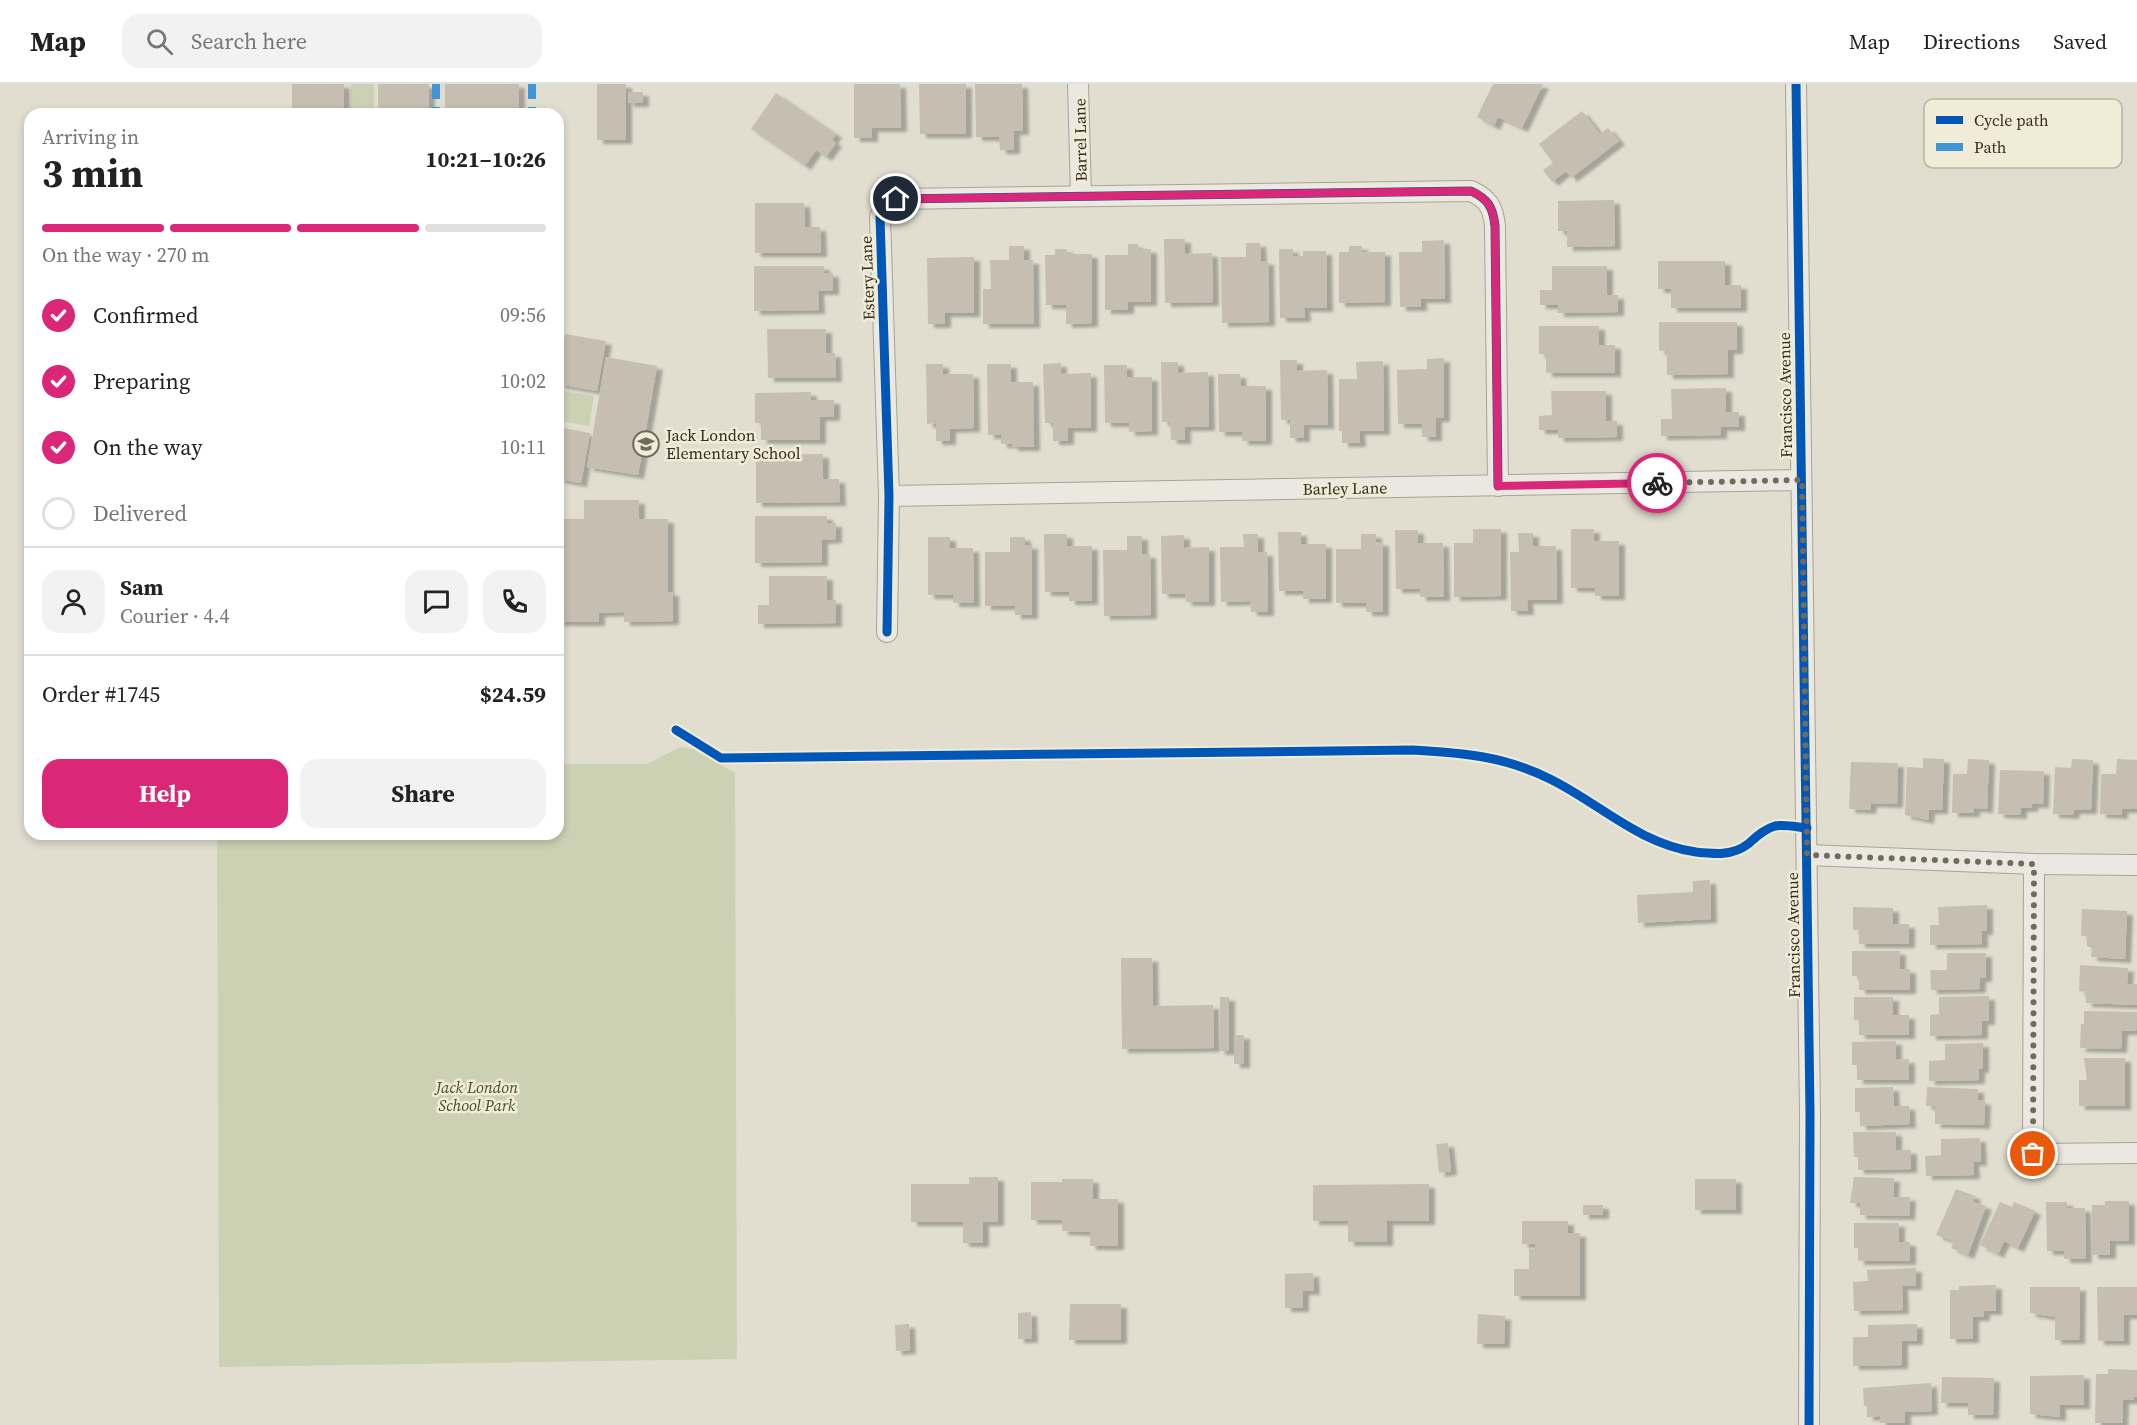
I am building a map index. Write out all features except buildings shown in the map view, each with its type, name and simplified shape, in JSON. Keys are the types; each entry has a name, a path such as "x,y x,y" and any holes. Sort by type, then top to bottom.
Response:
{"street":[{"name":"Barrel Lane","path":"1078,84 1081,196"},
{"name":"Francisco Avenue","path":"1796,84 1810,1114 1809,1425"},
{"name":"Estery Lane","path":"887,632 889,496 880,217 886,207 896,199 1471,191 1484,197 1493,210 1495,226 1498,486"},
{"name":"Barley Lane","path":"889,496 1802,480"},
{"path":"1807,855 2034,864 2137,865"},
{"path":"2034,864 2033,1154 2137,1153"}],"green space":[{"path":"351,84 374,84 374,108 351,108"},
{"path":"564,391 594,396 589,426 564,422"},
{"name":"Jack London School Park","path":"680,747 693,749 735,773 737,1359 219,1367 217,840 564,840 564,764 647,764"}],"marked path":[{"path":"436,84 436,108"},
{"path":"532,84 532,108"}],"cycle path":[{"path":"1796,84 1810,1114 1809,1425"},
{"path":"887,632 889,496 880,217 886,207 896,199 1471,191 1489,204 1495,226 1498,486"},
{"path":"676,730 721,758 1413,750 1449,753 1483,757 1533,771 1568,789 1638,832 1675,848 1716,854 1730,852 1742,848 1764,831 1775,826 1807,828"}],"way so far":[{"path":"1657,483 1802,480 1807,855 2034,864 2033,1154"}],"place":[{"name":"Jack London Elementary School","path":"646,444"}],"route":[{"path":"896,199 1471,191 1484,197 1493,210 1495,226 1498,486 1657,483"}]}
